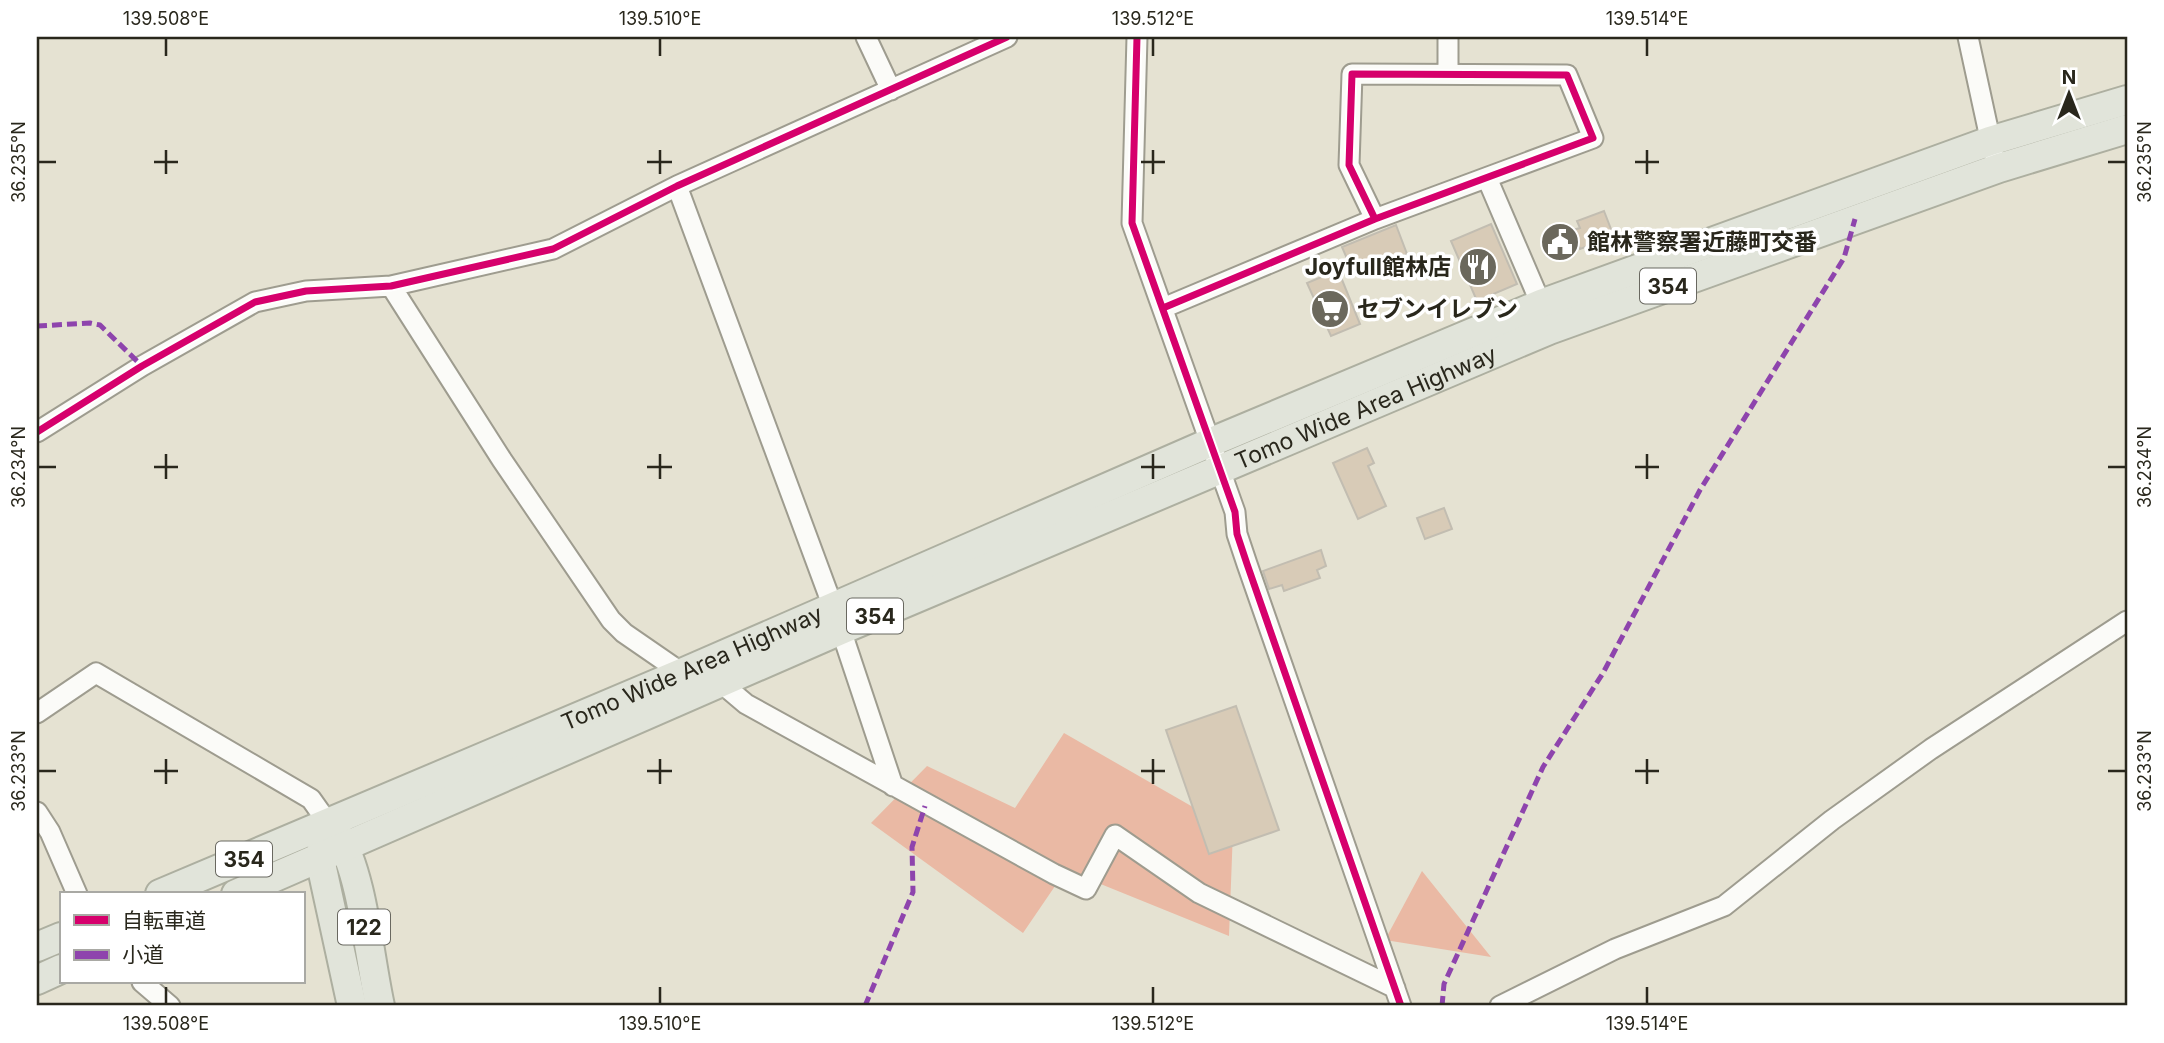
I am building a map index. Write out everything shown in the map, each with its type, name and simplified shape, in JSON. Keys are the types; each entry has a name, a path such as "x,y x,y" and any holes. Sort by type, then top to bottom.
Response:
{"highway":[{"name":"Tomo Wide Area Highway","path":"241,892 719,682 837,619 1209,443 1541,304 1990,141 2127,100"},
{"name":"Tomo Wide Area Highway","path":"165,892 682,673 837,619 1220,471 1549,330 1999,168 2127,130"},
{"name":"122","path":"328,823 345,848 356,886 380,1006"},
{"name":"122","path":"328,823 320,859 352,1006"},
{"path":"37,947 60,937"},
{"path":"37,980 60,969"}],"street":[{"path":"866,37 891,90"},
{"path":"37,432 142,366 255,302 306,291 391,286 553,249 677,186 1007,37"},
{"path":"1138,37 1132,223 1235,512 1237,534 1398,997"},
{"path":"1448,37 1448,73"},
{"path":"1968,37 1990,141 1999,168"},
{"path":"1163,308 1375,219 1593,138 1567,75 1352,74 1349,165 1375,219"},
{"path":"1488,178 1541,304"},
{"path":"677,186 837,619 893,786"},
{"path":"391,286 502,460 611,620 624,633 682,673"},
{"path":"1500,1006 1615,949 1724,906 1832,820 1931,748 2127,621"},
{"path":"37,713 96,673 311,799 328,823"},
{"path":"719,682 746,704 1042,868 1086,889 1115,835 1199,893 1398,997"},
{"path":"37,812 50,832 76,892"},
{"path":"144,984 160,1004"}],"shaded area":[{"path":"1064,733 1233,830 1229,936 1066,870 1023,933 871,823 927,766 1015,808"},
{"path":"1422,871 1491,957 1385,940"}],"building":[{"path":"1604,211 1614,237 1580,249 1573,230 1580,228 1577,221"},
{"path":"1491,224 1517,284 1477,301 1451,241"},
{"path":"1396,225 1407,254 1354,275 1342,247"},
{"path":"1338,270 1360,324 1331,336 1307,283"},
{"path":"1367,448 1374,463 1368,466 1386,506 1358,519 1333,463"},
{"path":"1444,508 1452,529 1425,539 1417,518"},
{"path":"1321,550 1326,566 1317,570 1320,578 1284,591 1282,585 1269,589 1263,571"},
{"path":"1236,706 1279,830 1209,854 1166,730"}],"marked path":[{"path":"1442,1006 1444,984 1543,767 1603,673 1700,490 1844,258 1855,219"},
{"path":"37,326 90,323 100,325 142,366"},
{"path":"865,1006 913,892 912,847 925,806"}],"cycle path":[{"path":"37,432 142,366 255,302 306,291 391,286 553,249 677,186 1007,37"},
{"path":"1137,37 1132,223 1235,512 1237,534 1247,564 1401,1006"},
{"path":"1163,308 1375,219 1593,138 1567,75 1352,74 1349,165 1375,219"}],"place":[{"name":"館林警察署近藤町交番","path":"1560,242"},
{"name":"Joyfull館林店","path":"1478,267"},
{"name":"セブンイレブン","path":"1330,309"}]}
